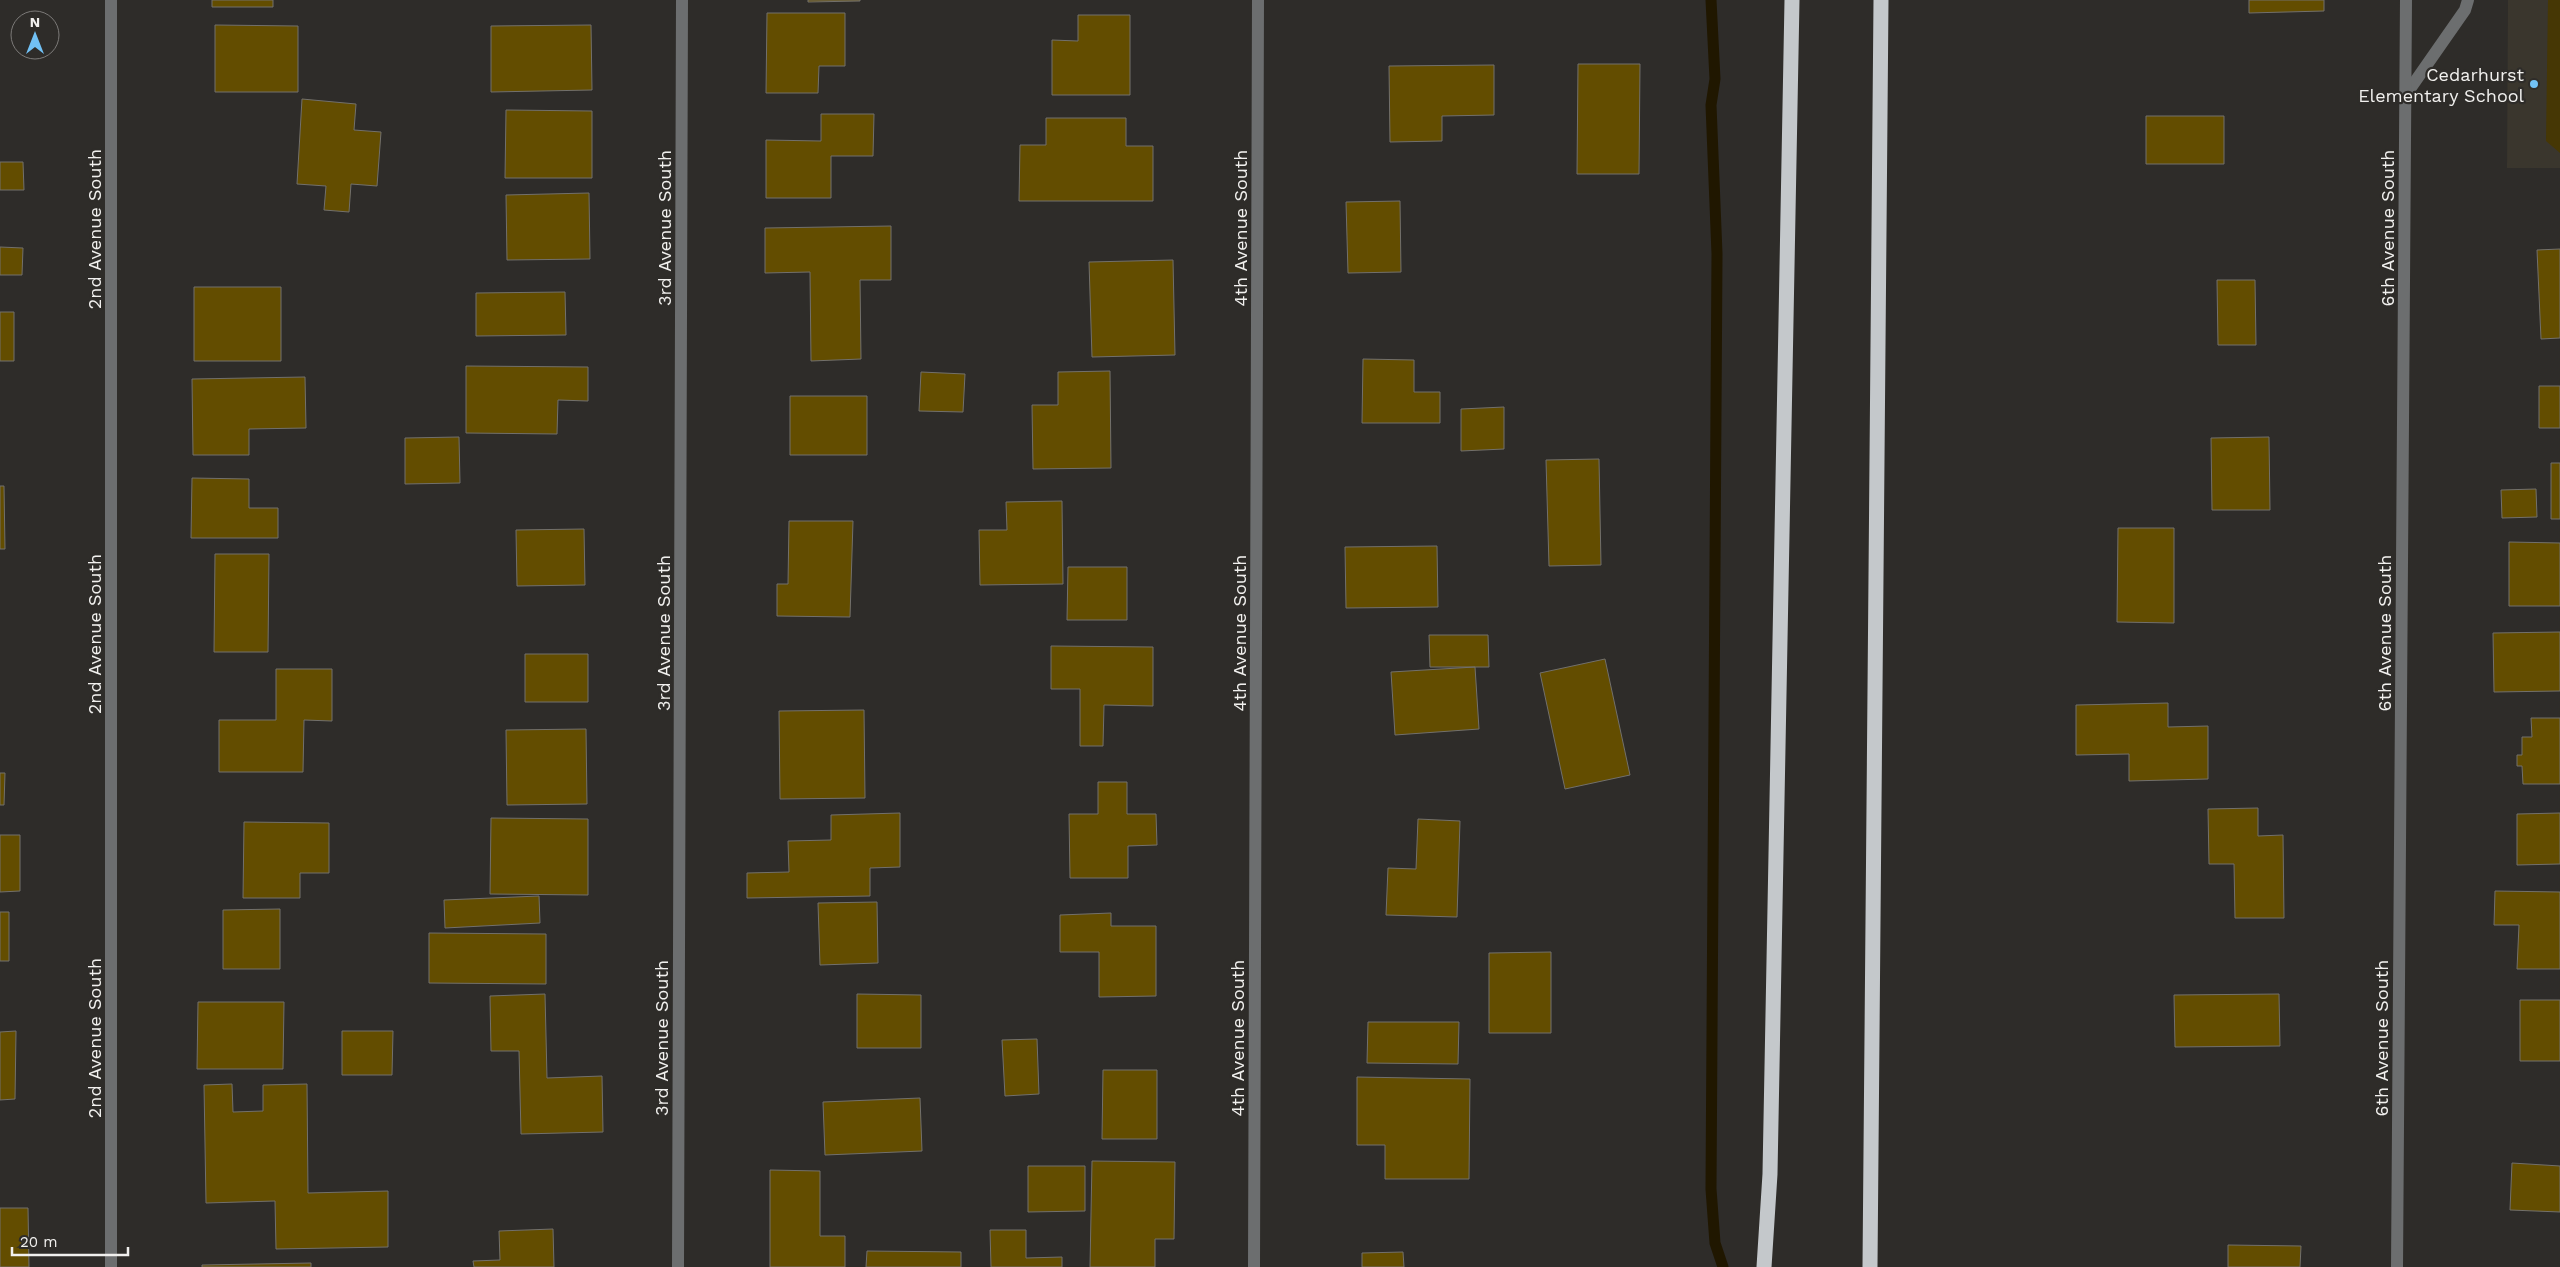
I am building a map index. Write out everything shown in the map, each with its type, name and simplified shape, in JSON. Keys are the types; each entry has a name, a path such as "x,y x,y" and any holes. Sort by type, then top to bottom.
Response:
{"highway":[{"path":"1764,1267 1770,1164 1792,0"},
{"path":"1870,1267 1880,0"}],"street":[{"name":"2nd Avenue South","path":"111,0 111,1267"},
{"name":"3rd Avenue South","path":"678,1267 682,0"},
{"name":"4th Avenue South","path":"1254,1267 1258,0"},
{"name":"6th Avenue South","path":"2397,1267 2406,0"},
{"path":"2405,96 2465,10 2468,0"}],"shaded area":[{"name":"Cedarhurst Elementary School","path":"2508,0 2560,0 2560,168 2507,168"},
{"path":"2548,0 2560,0 2560,153 2546,141"}],"building":[{"path":"212,0 273,0 273,7 212,7"},
{"path":"808,0 860,0 860,1 808,2"},
{"path":"2249,0 2324,0 2324,11 2249,13"},
{"path":"767,13 845,13 845,66 819,66 818,93 766,93"},
{"path":"1078,15 1130,15 1130,95 1052,95 1052,40 1078,41"},
{"path":"215,25 298,26 298,92 215,92"},
{"path":"591,25 592,90 491,92 491,26"},
{"path":"1578,64 1640,64 1639,174 1577,174"},
{"path":"1494,65 1494,115 1442,116 1442,141 1390,142 1389,66"},
{"path":"302,99 356,104 354,130 381,132 377,186 351,184 349,212 324,210 326,186 297,184"},
{"path":"506,110 592,111 592,178 505,178"},
{"path":"821,114 874,114 873,156 831,156 831,198 766,198 766,140 821,141"},
{"path":"2146,116 2224,116 2224,164 2146,164"},
{"path":"1046,118 1126,118 1126,146 1153,146 1153,201 1019,201 1020,145 1046,145"},
{"path":"0,162 23,162 24,190 0,190"},
{"path":"589,193 590,259 507,260 506,195"},
{"path":"1400,201 1401,272 1348,273 1346,202"},
{"path":"891,226 891,280 860,280 861,359 811,361 810,272 765,273 765,228"},
{"path":"0,247 23,248 22,275 0,275"},
{"path":"2560,249 2560,338 2541,339 2537,250"},
{"path":"1173,260 1175,355 1092,357 1089,262"},
{"path":"2217,280 2255,280 2256,345 2218,345"},
{"path":"194,287 281,287 281,361 194,361"},
{"path":"565,292 566,335 476,336 476,293"},
{"path":"0,312 14,312 14,361 0,361"},
{"path":"1363,359 1414,360 1414,392 1440,392 1440,423 1362,423"},
{"path":"466,366 588,367 588,401 558,400 557,434 466,433"},
{"path":"1110,371 1111,468 1033,469 1032,405 1058,405 1058,372"},
{"path":"921,372 965,374 963,412 919,411"},
{"path":"305,377 306,428 249,429 249,455 193,455 192,379"},
{"path":"2539,386 2560,386 2560,428 2539,428"},
{"path":"790,396 867,396 867,455 790,455"},
{"path":"1504,407 1504,449 1461,451 1461,409"},
{"path":"459,437 460,483 405,484 405,438"},
{"path":"2269,437 2270,510 2212,510 2211,438"},
{"path":"1599,459 1601,565 1549,566 1546,460"},
{"path":"2551,463 2560,463 2560,519 2551,519"},
{"path":"192,478 249,479 249,508 278,508 278,538 191,538"},
{"path":"0,486 4,486 5,549 0,549"},
{"path":"2536,489 2537,517 2502,518 2501,490"},
{"path":"1062,501 1063,584 980,585 979,530 1007,530 1006,502"},
{"path":"789,521 853,521 850,617 777,616 777,584 788,584"},
{"path":"2118,528 2174,528 2174,623 2117,622"},
{"path":"584,529 585,585 517,586 516,530"},
{"path":"2509,542 2560,543 2560,606 2509,606"},
{"path":"1437,546 1438,607 1346,608 1345,547"},
{"path":"215,554 269,554 268,652 214,652"},
{"path":"1068,567 1127,567 1127,620 1067,620"},
{"path":"2560,632 2560,691 2494,692 2493,633"},
{"path":"1429,635 1488,635 1489,667 1430,667"},
{"path":"1051,646 1153,647 1153,706 1104,705 1103,746 1080,746 1080,689 1051,689"},
{"path":"525,654 588,654 588,702 525,702"},
{"path":"1605,659 1630,775 1565,789 1540,673"},
{"path":"1475,667 1479,729 1395,735 1391,672"},
{"path":"276,669 332,669 332,721 304,720 303,772 219,772 219,720 276,720"},
{"path":"2168,703 2168,727 2208,726 2208,779 2129,781 2129,754 2076,755 2076,705"},
{"path":"864,710 865,798 780,799 779,711"},
{"path":"2531,718 2560,718 2560,784 2523,784 2522,766 2517,766 2517,755 2522,755 2522,737 2532,737"},
{"path":"586,729 587,804 507,805 506,730"},
{"path":"0,773 5,773 4,805 0,805"},
{"path":"1098,782 1127,782 1127,814 1156,814 1157,845 1128,846 1128,878 1070,878 1069,814 1098,814"},
{"path":"2258,808 2258,836 2283,835 2284,918 2235,918 2234,864 2209,864 2208,809"},
{"path":"900,813 900,867 870,868 870,896 747,898 747,873 789,872 788,841 831,840 831,815"},
{"path":"2560,813 2560,864 2517,865 2517,814"},
{"path":"491,818 588,819 588,895 490,894"},
{"path":"1418,819 1460,821 1457,917 1386,915 1388,868 1416,869"},
{"path":"244,822 329,823 329,873 300,873 300,898 243,898"},
{"path":"0,835 20,835 20,891 0,892"},
{"path":"2495,891 2560,892 2560,969 2517,969 2519,925 2494,925"},
{"path":"539,896 540,923 445,928 444,900"},
{"path":"877,902 878,963 820,965 818,903"},
{"path":"280,909 280,969 223,969 223,910"},
{"path":"0,912 9,912 9,961 0,961"},
{"path":"1111,913 1111,926 1156,926 1156,996 1099,997 1099,952 1060,952 1060,915"},
{"path":"429,933 546,934 546,984 429,983"},
{"path":"1551,952 1551,1033 1489,1033 1489,953"},
{"path":"545,994 547,1078 602,1076 603,1132 521,1134 519,1051 491,1051 490,996"},
{"path":"857,994 921,995 921,1048 857,1048"},
{"path":"2279,994 2280,1046 2175,1047 2174,995"},
{"path":"2520,1000 2560,1000 2560,1061 2520,1061"},
{"path":"198,1002 284,1002 283,1069 197,1069"},
{"path":"1368,1022 1459,1022 1458,1064 1367,1063"},
{"path":"16,1031 15,1099 0,1100 0,1032"},
{"path":"342,1031 393,1031 392,1075 342,1075"},
{"path":"1037,1039 1039,1094 1005,1096 1002,1040"},
{"path":"1103,1070 1157,1070 1157,1139 1102,1139"},
{"path":"1357,1077 1470,1079 1469,1179 1385,1179 1385,1145 1357,1145"},
{"path":"232,1084 233,1112 263,1111 263,1085 307,1084 308,1193 388,1191 388,1247 276,1249 275,1201 206,1203 204,1085"},
{"path":"920,1098 922,1151 825,1155 823,1102"},
{"path":"1092,1161 1175,1162 1174,1239 1155,1239 1155,1267 1090,1267"},
{"path":"2512,1163 2560,1166 2560,1212 2510,1210"},
{"path":"1028,1166 1085,1166 1085,1211 1028,1212"},
{"path":"770,1170 820,1171 820,1236 845,1236 845,1267 770,1267"},
{"path":"0,1208 28,1208 29,1267 0,1267"},
{"path":"553,1229 554,1267 474,1267 473,1261 500,1260 499,1231"},
{"path":"990,1230 1026,1230 1026,1258 1062,1257 1062,1267 991,1267"},
{"path":"2228,1245 2301,1246 2300,1267 2228,1267"},
{"path":"867,1251 961,1252 961,1267 866,1267"},
{"path":"1403,1252 1404,1267 1362,1267 1362,1253"},
{"path":"311,1263 311,1267 202,1267 202,1265"}],"waterway":[{"path":"1711,0 1715,79 1711,105 1717,254 1711,1189 1715,1243 1723,1267"}],"place":[{"name":"Cedarhurst Elementary School","path":"2534,84"}]}
